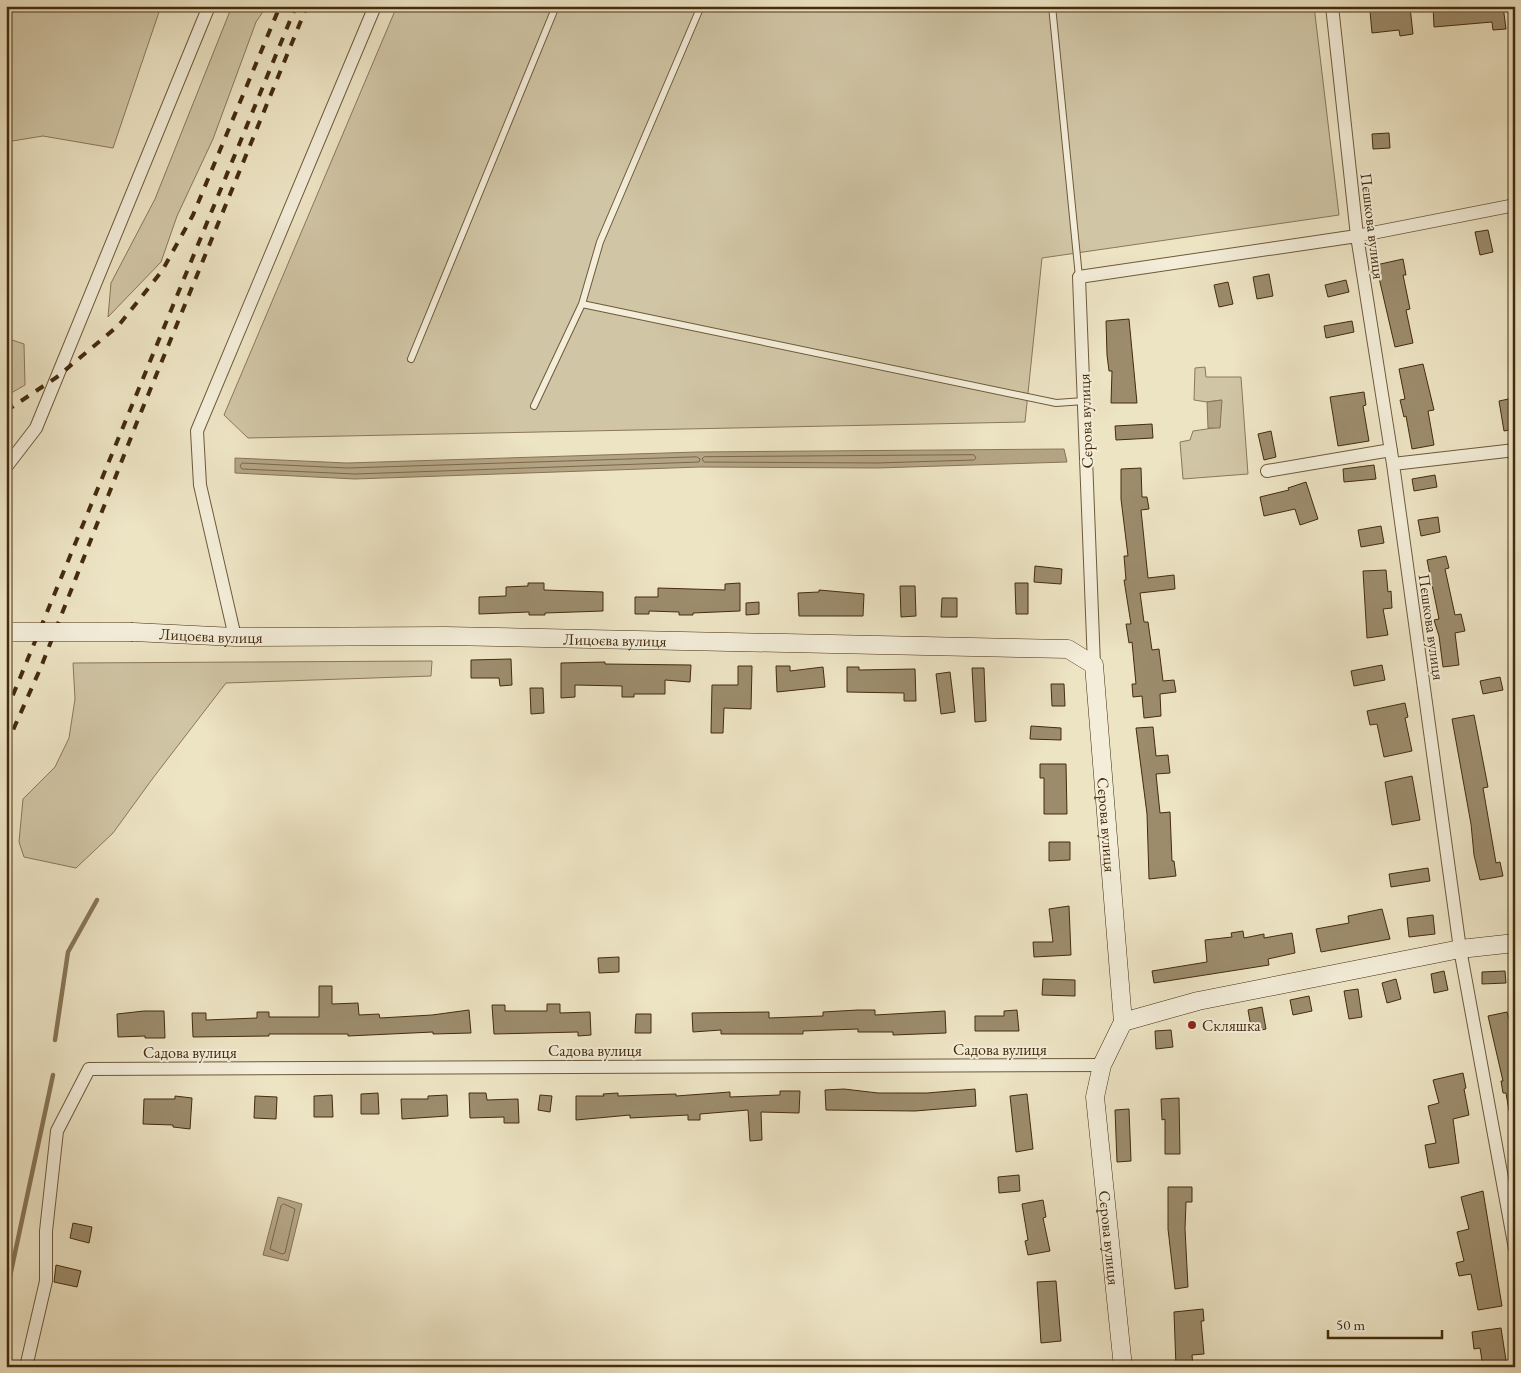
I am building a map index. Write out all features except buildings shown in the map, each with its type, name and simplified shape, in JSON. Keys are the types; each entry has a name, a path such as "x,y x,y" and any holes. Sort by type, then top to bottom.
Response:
{"street":[{"path":"6,467 36,428 209,6"},
{"path":"235,637 200,485 197,431 375,6"},
{"name":"Пєшкова вулиця","path":"1332,6 1357,236 1391,450 1460,949 1515,1249"},
{"path":"1079,277 1357,236 1515,205"},
{"name":"Сєрова вулиця","path":"1079,277 1094,665 1123,1022 1102,1065 1095,1097 1123,1367"},
{"path":"1268,471 1391,450"},
{"path":"1393,464 1515,450"},
{"name":"Лицоєва вулиця","path":"6,632 133,632 235,637 455,637 1068,649 1094,665"},
{"path":"1123,1022 1198,1001 1460,949 1515,943"},
{"name":"Садова вулиця","path":"26,1367 46,1281 46,1231 57,1130 89,1069 1102,1065"}],"lane":[{"path":"411,359 556,6"},
{"path":"534,406 582,304 600,242 701,6"},
{"path":"1052,6 1079,277"},
{"path":"582,304 1046,402 1056,403 1084,400"}],"shaded area":[{"path":"6,6 161,6 113,148 43,136 6,142"},
{"path":"232,6 267,6 256,22 213,139 177,216 161,262 108,317 111,283 155,199"},
{"path":"397,6 1314,6 1339,215 1042,258 1025,422 248,438 224,415"},
{"path":"6,338 24,344 25,385 6,396"},
{"path":"1205,367 1206,377 1241,377 1248,474 1183,479 1180,442 1190,440 1193,431 1220,427 1221,400 1207,402 1194,400 1195,368"},
{"path":"432,661 431,676 226,683 113,833 76,868 24,857 19,842 23,799 55,767 69,738 75,699 73,663"}],"water":[{"path":"1222,400 1220,428 1208,428 1207,402"},
{"path":"1064,449 1067,462 877,468 700,467 355,479 235,473 235,458 347,463 697,452"},
{"path":"278,1197 302,1204 288,1261 263,1255"}],"waterway":[{"path":"55,1040 68,952 97,900"},
{"path":"6,1295 53,1075"}],"railway":[{"path":"6,411 57,377 119,325 162,271 193,215 280,6"},
{"path":"6,712 296,6"},
{"path":"6,746 41,667 137,422 307,6"}],"place":[{"name":"Скляшка","path":"1192,1025"}]}
